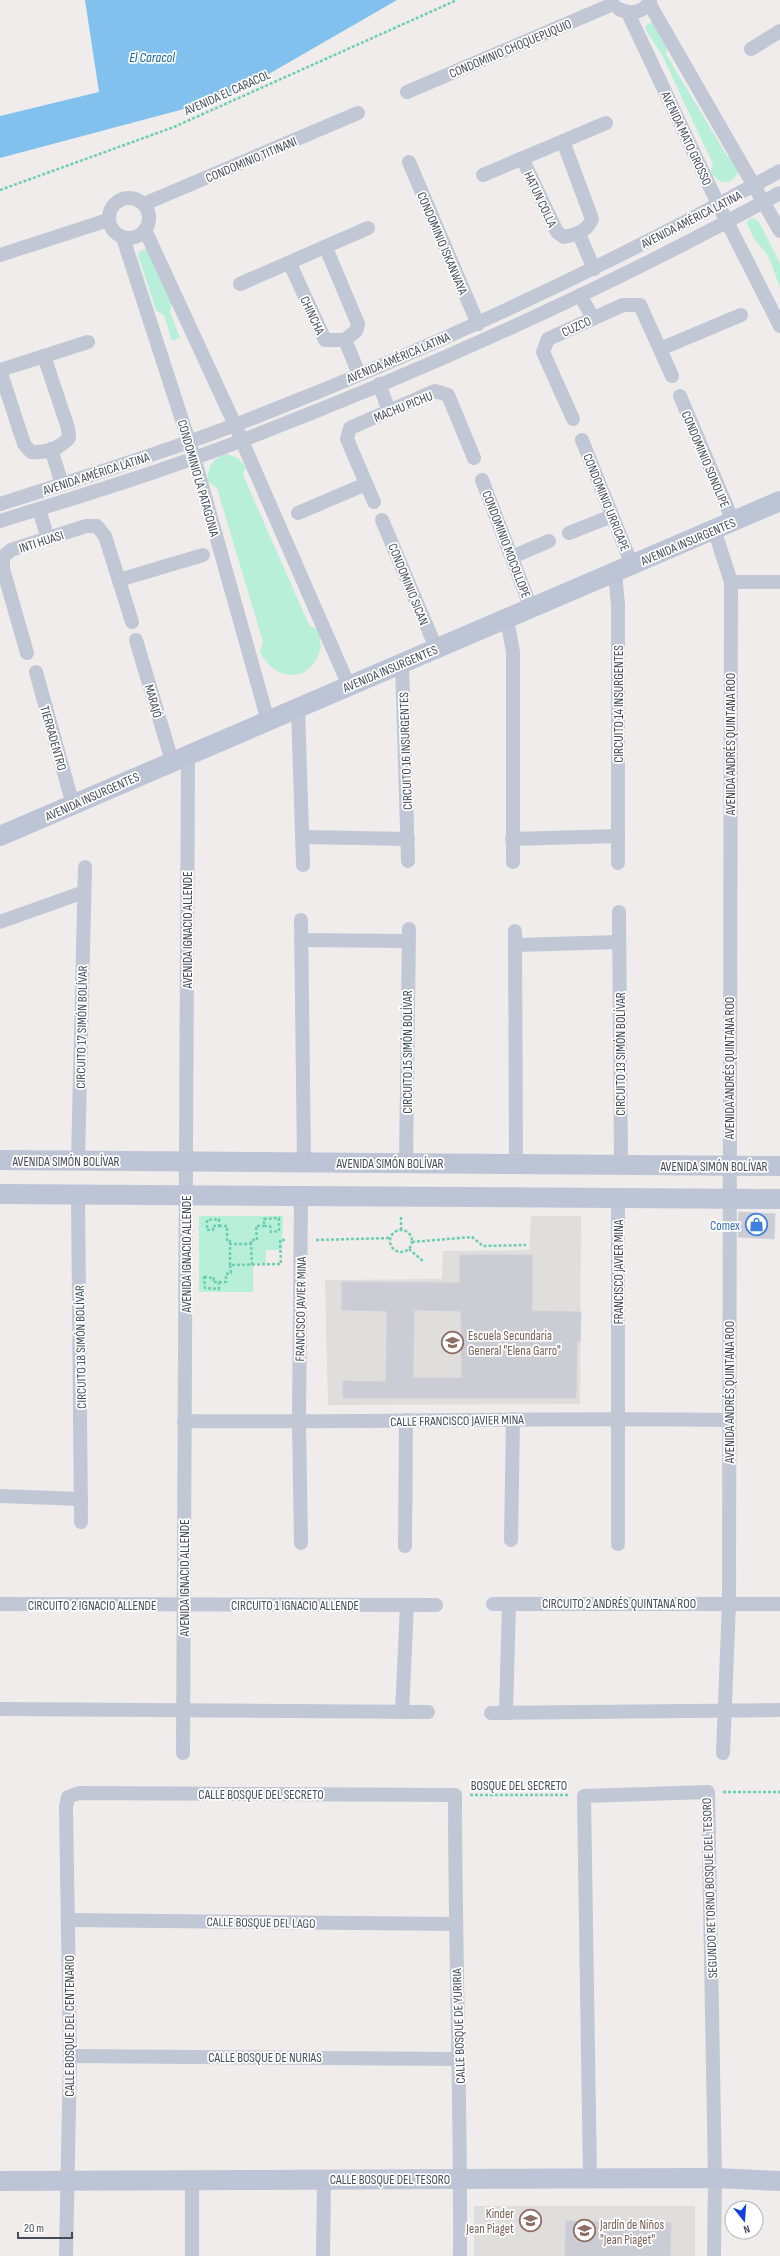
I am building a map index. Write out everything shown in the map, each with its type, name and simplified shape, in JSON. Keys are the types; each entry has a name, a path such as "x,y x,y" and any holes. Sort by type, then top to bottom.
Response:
{"main road":[{"name":"AVENIDA INSURGENTES","path":"0,836 780,501"},
{"name":"AVENIDA SIMÓN BOLÍVAR","path":"0,1160 780,1166"},
{"path":"457,1196 458,1164"},
{"path":"0,1194 780,1198"},
{"name":"CALLE BOSQUE DEL TESORO","path":"0,2181 715,2178 780,2181"}],"street":[{"path":"612,2 620,10 628,13 640,11 650,1 753,186 780,231"},
{"name":"CONDOMINIO CHOQUEPUQUIO","path":"407,92 612,2"},
{"name":"AVENIDA MATO GROSSO","path":"628,13 719,206 780,326"},
{"path":"751,49 780,31"},
{"name":"CONDOMINIO TITINANI","path":"144,204 358,113"},
{"name":"HATUN COLLA","path":"483,174 606,123"},
{"path":"563,141 592,219 589,226 579,234 594,269"},
{"name":"HATUN COLLA","path":"522,158 557,232 564,236 579,234"},
{"name":"CONDOMINIO ISKANWAYA","path":"409,162 478,324"},
{"name":"AVENIDA AMÉRICA LATINA","path":"0,504 235,425 478,324 594,269 719,206 780,172"},
{"name":"AVENIDA AMÉRICA LATINA","path":"0,520 241,441 379,384 580,295 728,222 780,193"},
{"path":"0,255 108,220 109,212 114,204 120,199 137,199 144,204 149,213 149,222 145,230 135,237 123,238"},
{"name":"CONDOMINIO LA PATAGONIA","path":"108,220 111,228 116,234 123,238 189,441 268,721"},
{"path":"240,284 290,264 368,228"},
{"path":"145,230 235,425 349,686"},
{"name":"CHINCHA","path":"290,264 325,340 345,340 356,331 358,324 326,248"},
{"path":"580,295 593,318"},
{"name":"CUZCO","path":"573,419 543,352 548,339 593,318 623,305 640,305 672,376"},
{"path":"660,349 741,315"},
{"path":"345,340 359,374"},
{"path":"44,356 68,428 69,438 61,446 40,453 31,452 24,444 0,370 44,356 88,342"},
{"path":"379,384 389,411"},
{"name":"MACHU PICHU","path":"374,502 347,439 350,428 435,391 448,395 474,458"},
{"name":"CONDOMINIO SONOLIPE","path":"680,396 733,521"},
{"name":"CONDOMINIO URRICAPE","path":"582,440 612,516 624,568"},
{"path":"51,449 62,484"},
{"name":"CONDOMINIO MOCOLLOPE","path":"482,480 531,608"},
{"path":"298,513 366,484"},
{"path":"39,508 48,539"},
{"path":"569,533 612,516"},
{"name":"CONDOMINIO SICAN","path":"382,520 436,648"},
{"name":"INTI HUASI","path":"27,653 3,568 3,557 11,550 86,526 97,526 106,536 132,622"},
{"name":"AVENIDA ANDRÉS QUINTANA ROO","path":"714,529 731,582 728,1166 730,1198 729,1603 723,1753"},
{"path":"512,557 549,541"},
{"path":"119,580 204,555"},
{"name":"CIRCUITO 14 INSURGENTES","path":"618,863 618,605 624,568"},
{"path":"731,582 780,582"},
{"path":"507,619 513,652 513,862"},
{"name":"MARAJÓ","path":"136,640 180,758"},
{"name":"CIRCUITO 16 INSURGENTES","path":"402,664 408,861"},
{"name":"TIERRADENTRO","path":"36,672 72,805"},
{"path":"298,708 303,865"},
{"name":"AVENIDA IGNACIO ALLENDE","path":"180,758 187,1162 184,1421 183,1753"},
{"path":"512,839 618,836"},
{"path":"303,837 408,839"},
{"name":"CIRCUITO 17 SIMÓN BOLÍVAR","path":"78,1161 85,866"},
{"path":"0,922 84,892"},
{"name":"CIRCUITO 13 SIMÓN BOLÍVAR","path":"619,912 620,1165"},
{"path":"301,920 304,1162"},
{"path":"515,931 516,1164"},
{"name":"CIRCUITO 15 SIMÓN BOLÍVAR","path":"301,940 408,935 406,1164"},
{"path":"516,945 619,942"},
{"name":"CIRCUITO 18 SIMÓN BOLÍVAR","path":"78,1194 81,1522"},
{"name":"FRANCISCO JAVIER MINA","path":"301,1195 299,1422 301,1542"},
{"name":"FRANCISCO JAVIER MINA","path":"618,1197 618,1544"},
{"name":"CALLE FRANCISCO JAVIER MINA","path":"184,1421 299,1422 619,1418 729,1420"},
{"path":"511,1540 513,1419"},
{"path":"405,1546 406,1420"},
{"path":"0,1496 81,1499"},
{"name":"CIRCUITO 2 IGNACIO ALLENDE","path":"0,1604 184,1606"},
{"name":"CIRCUITO 2 ANDRÉS QUINTANA ROO","path":"493,1604 780,1604"},
{"path":"506,1713 509,1604"},
{"path":"402,1712 407,1605"},
{"name":"CIRCUITO 1 IGNACIO ALLENDE","path":"184,1606 436,1605"},
{"path":"0,1709 428,1712"},
{"path":"491,1713 780,1710"},
{"name":"SEGUNDO RETORNO BOSQUE DEL TESORO","path":"584,1796 708,1792 715,2178 714,2256"},
{"name":"CALLE BOSQUE DEL SECRETO","path":"68,1797 79,1793 455,1795"},
{"name":"CALLE BOSQUE DE YURIRIA","path":"455,1795 455,1924 459,2059 460,2256"},
{"path":"584,1796 590,2179"},
{"name":"CALLE BOSQUE DEL CENTENARIO","path":"66,2256 70,2056 66,1807 68,1797"},
{"name":"CALLE BOSQUE DEL LAGO","path":"68,1920 455,1924"},
{"name":"CALLE BOSQUE DE NURIAS","path":"70,2056 459,2059"},
{"path":"323,2256 324,2179"},
{"path":"192,2180 192,2256"}],"path":[{"name":"AVENIDA EL CARACOL","path":"0,190 174,127 457,0"},
{"path":"252,1265 251,1240 257,1240 256,1226 264,1226 270,1226 270,1232 279,1231 279,1218 264,1219 264,1226"},
{"path":"219,1226 219,1219 207,1220 207,1230 213,1230 213,1226 219,1226 227,1226 226,1240 230,1240 231,1273 226,1274 226,1282 219,1282 214,1282 214,1278 204,1277 205,1288 219,1288 219,1282"},
{"path":"405,1231 410,1235 412,1242 409,1249 403,1253 395,1252 390,1246 390,1238 394,1232 405,1231"},
{"path":"412,1242 472,1237 483,1246 526,1245"},
{"path":"230,1265 281,1264 280,1240 390,1238"},
{"path":"230,1244 251,1244"},
{"path":"409,1249 424,1262"},
{"path":"708,1792 780,1792"},
{"name":"BOSQUE DEL SECRETO","path":"455,1795 584,1796"}],"shaded area":[{"name":"Escuela Secundaria General \"Elena Garro\"","path":"531,1216 581,1216 580,1404 328,1405 325,1280 442,1279 443,1251 529,1250"},
{"name":"Jardín de Niños \"Jean Piaget\"","path":"474,2206 695,2206 695,2256 474,2256"}],"green space":[{"path":"652,22 655,24 667,49 666,54 727,156 735,159 739,170 733,179 729,181 722,182 718,180 711,172 713,164 662,55 646,30 645,26"},
{"path":"751,218 756,219 759,222 780,263 780,287 766,253 755,240 750,230 747,222"},
{"path":"146,249 150,252 172,303 170,312 180,338 172,341 164,315 156,310 138,255 140,251"},
{"path":"227,454 238,458 246,467 243,475 309,625 319,631 321,646 320,651 314,663 307,670 299,674 290,675 273,668 260,652 263,642 217,488 207,481 210,467 214,461 217,458"},
{"path":"199,1216 283,1216 282,1250 266,1250 266,1263 253,1263 253,1292 199,1292"}],"water":[{"name":"El Caracol","path":"85,0 397,0 229,97 0,158 0,116 99,92"}],"building":[{"name":"Comex","path":"739,1212 775,1214 774,1239 738,1237"},
{"path":"460,1255 532,1255 532,1311 581,1312 580,1342 577,1342 576,1398 343,1398 343,1381 386,1382 387,1311 342,1310 342,1282 460,1283","holes":["414,1310 461,1311 462,1378 413,1378"]},
{"path":"566,2221 671,2223 670,2256 565,2256"}],"place":[{"name":"Comex","path":"756,1225"},
{"name":"Escuela Secundaria General \"Elena Garro\"","path":"453,1342"},
{"name":"Kinder Jean Piaget","path":"530,2220"},
{"name":"Jardín de Niños \"Jean Piaget\"","path":"585,2231"}]}
